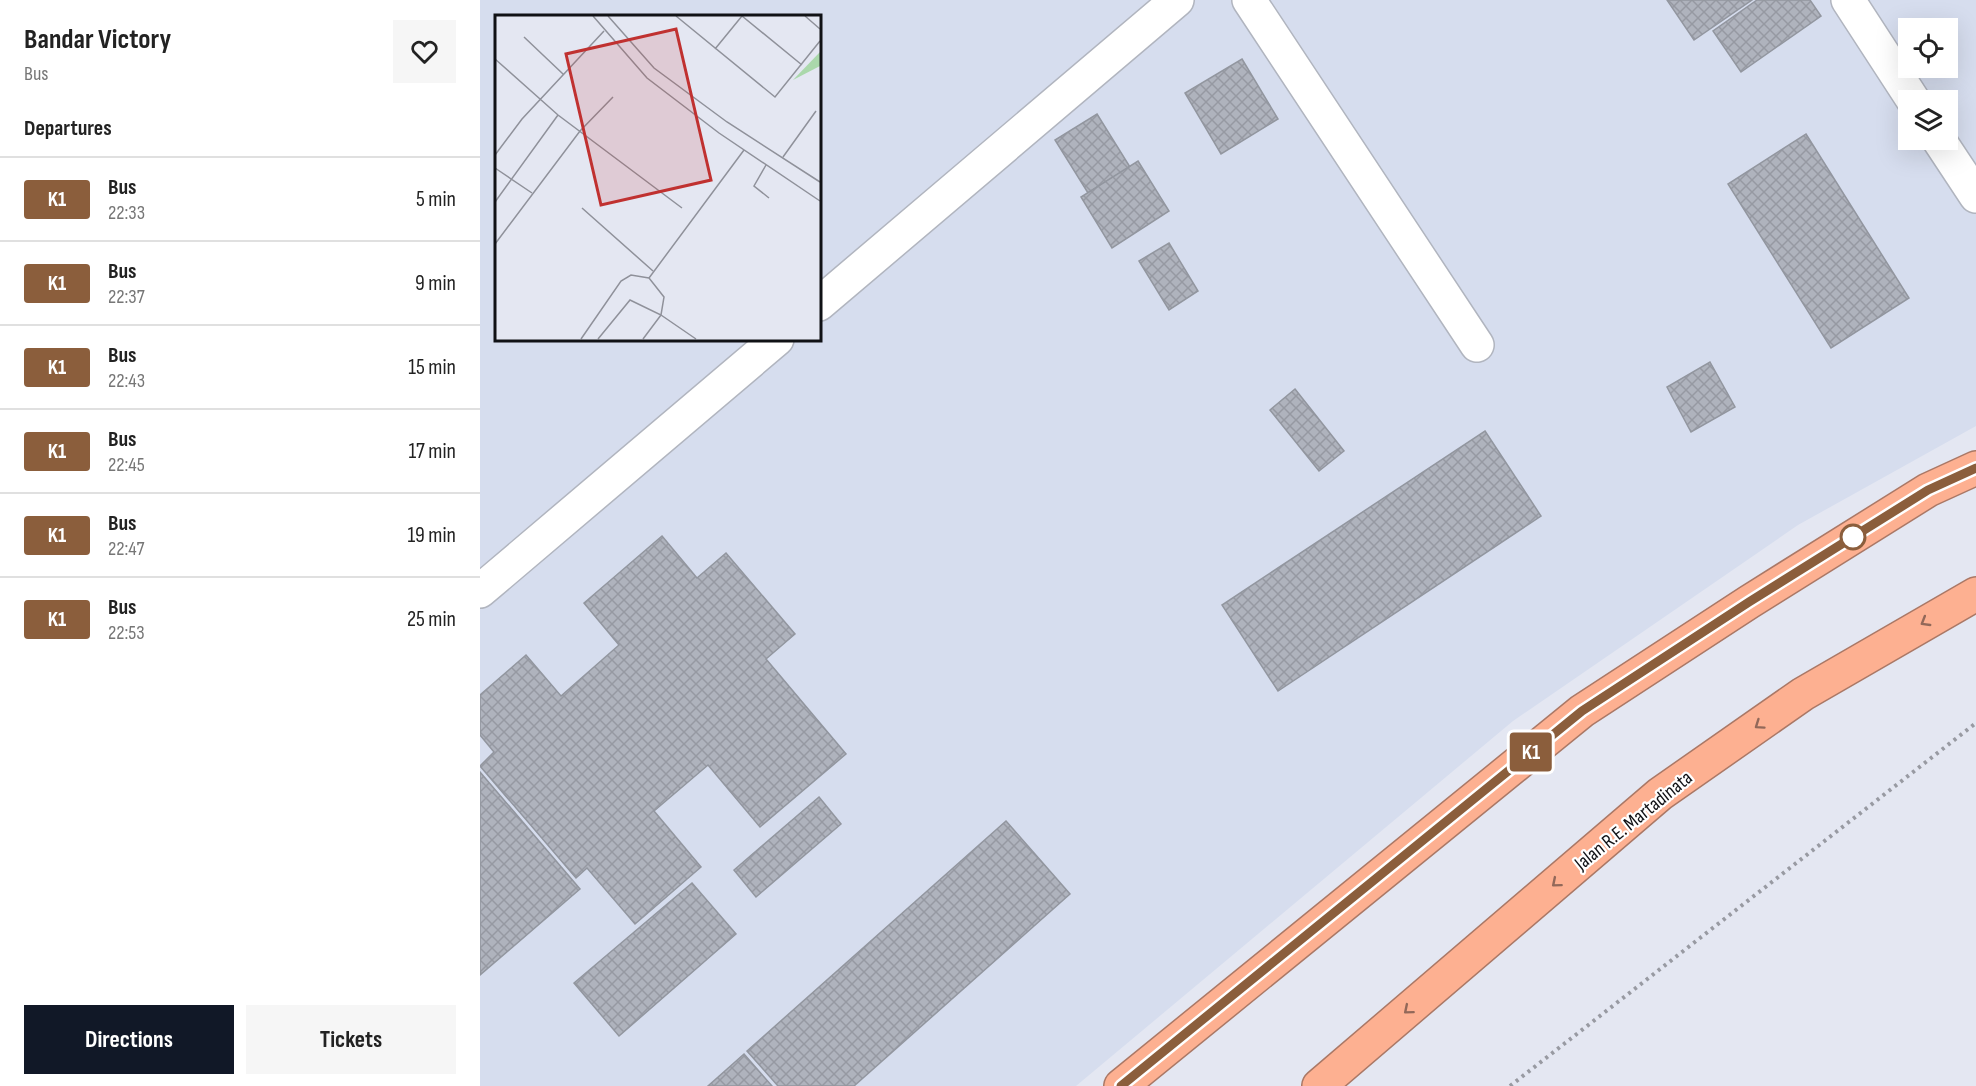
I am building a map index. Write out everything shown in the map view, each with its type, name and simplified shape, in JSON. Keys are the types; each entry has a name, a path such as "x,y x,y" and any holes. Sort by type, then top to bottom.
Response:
{"highway":[{"path":"1121,1086 1582,711 1749,602 1928,490 1976,468"},
{"name":"Jalan R.E. Martadinata","path":"1319,1086 1660,795 1803,694 1976,594"}],"lane":[{"path":"820,303 1178,0"},
{"path":"1249,0 1477,345"},
{"path":"1848,0 1906,90"},
{"path":"1946,150 1976,196"},
{"path":"480,591 776,340"}],"path":[{"path":"1510,1086 1976,723"}],"shaded area":[{"path":"480,0 1976,0 1976,426 1798,525 1513,721 1076,1086 480,1086"}],"building":[{"path":"1667,0 1752,0 1694,40"},
{"path":"1757,0 1810,0 1821,16 1741,72 1713,31"},
{"path":"1242,59 1278,119 1221,154 1185,93"},
{"path":"1097,114 1130,167 1088,193 1055,140"},
{"path":"1806,134 1909,298 1831,348 1728,184"},
{"path":"1138,161 1169,211 1112,248 1081,197"},
{"path":"1169,243 1198,291 1169,310 1139,261"},
{"path":"1710,362 1735,407 1691,432 1667,387"},
{"path":"1295,389 1344,451 1319,471 1270,410"},
{"path":"1485,431 1541,516 1278,691 1222,605"},
{"path":"662,536 697,578 726,553 795,634 766,659 846,754 760,827 708,765 654,811 701,867 635,924 587,868 576,878 480,766 494,752 480,735 480,695 526,655 561,696 619,645 584,603"},
{"path":"480,772 580,889 480,975"},
{"path":"819,797 841,824 756,897 734,870"},
{"path":"1006,821 1070,894 854,1086 778,1086 747,1051"},
{"path":"692,883 736,934 619,1036 574,983"},
{"path":"744,1054 772,1086 708,1086"}],"bus line":[{"name":"K1","path":"1121,1086 1582,711 1749,602 1928,490 1976,468"}]}
